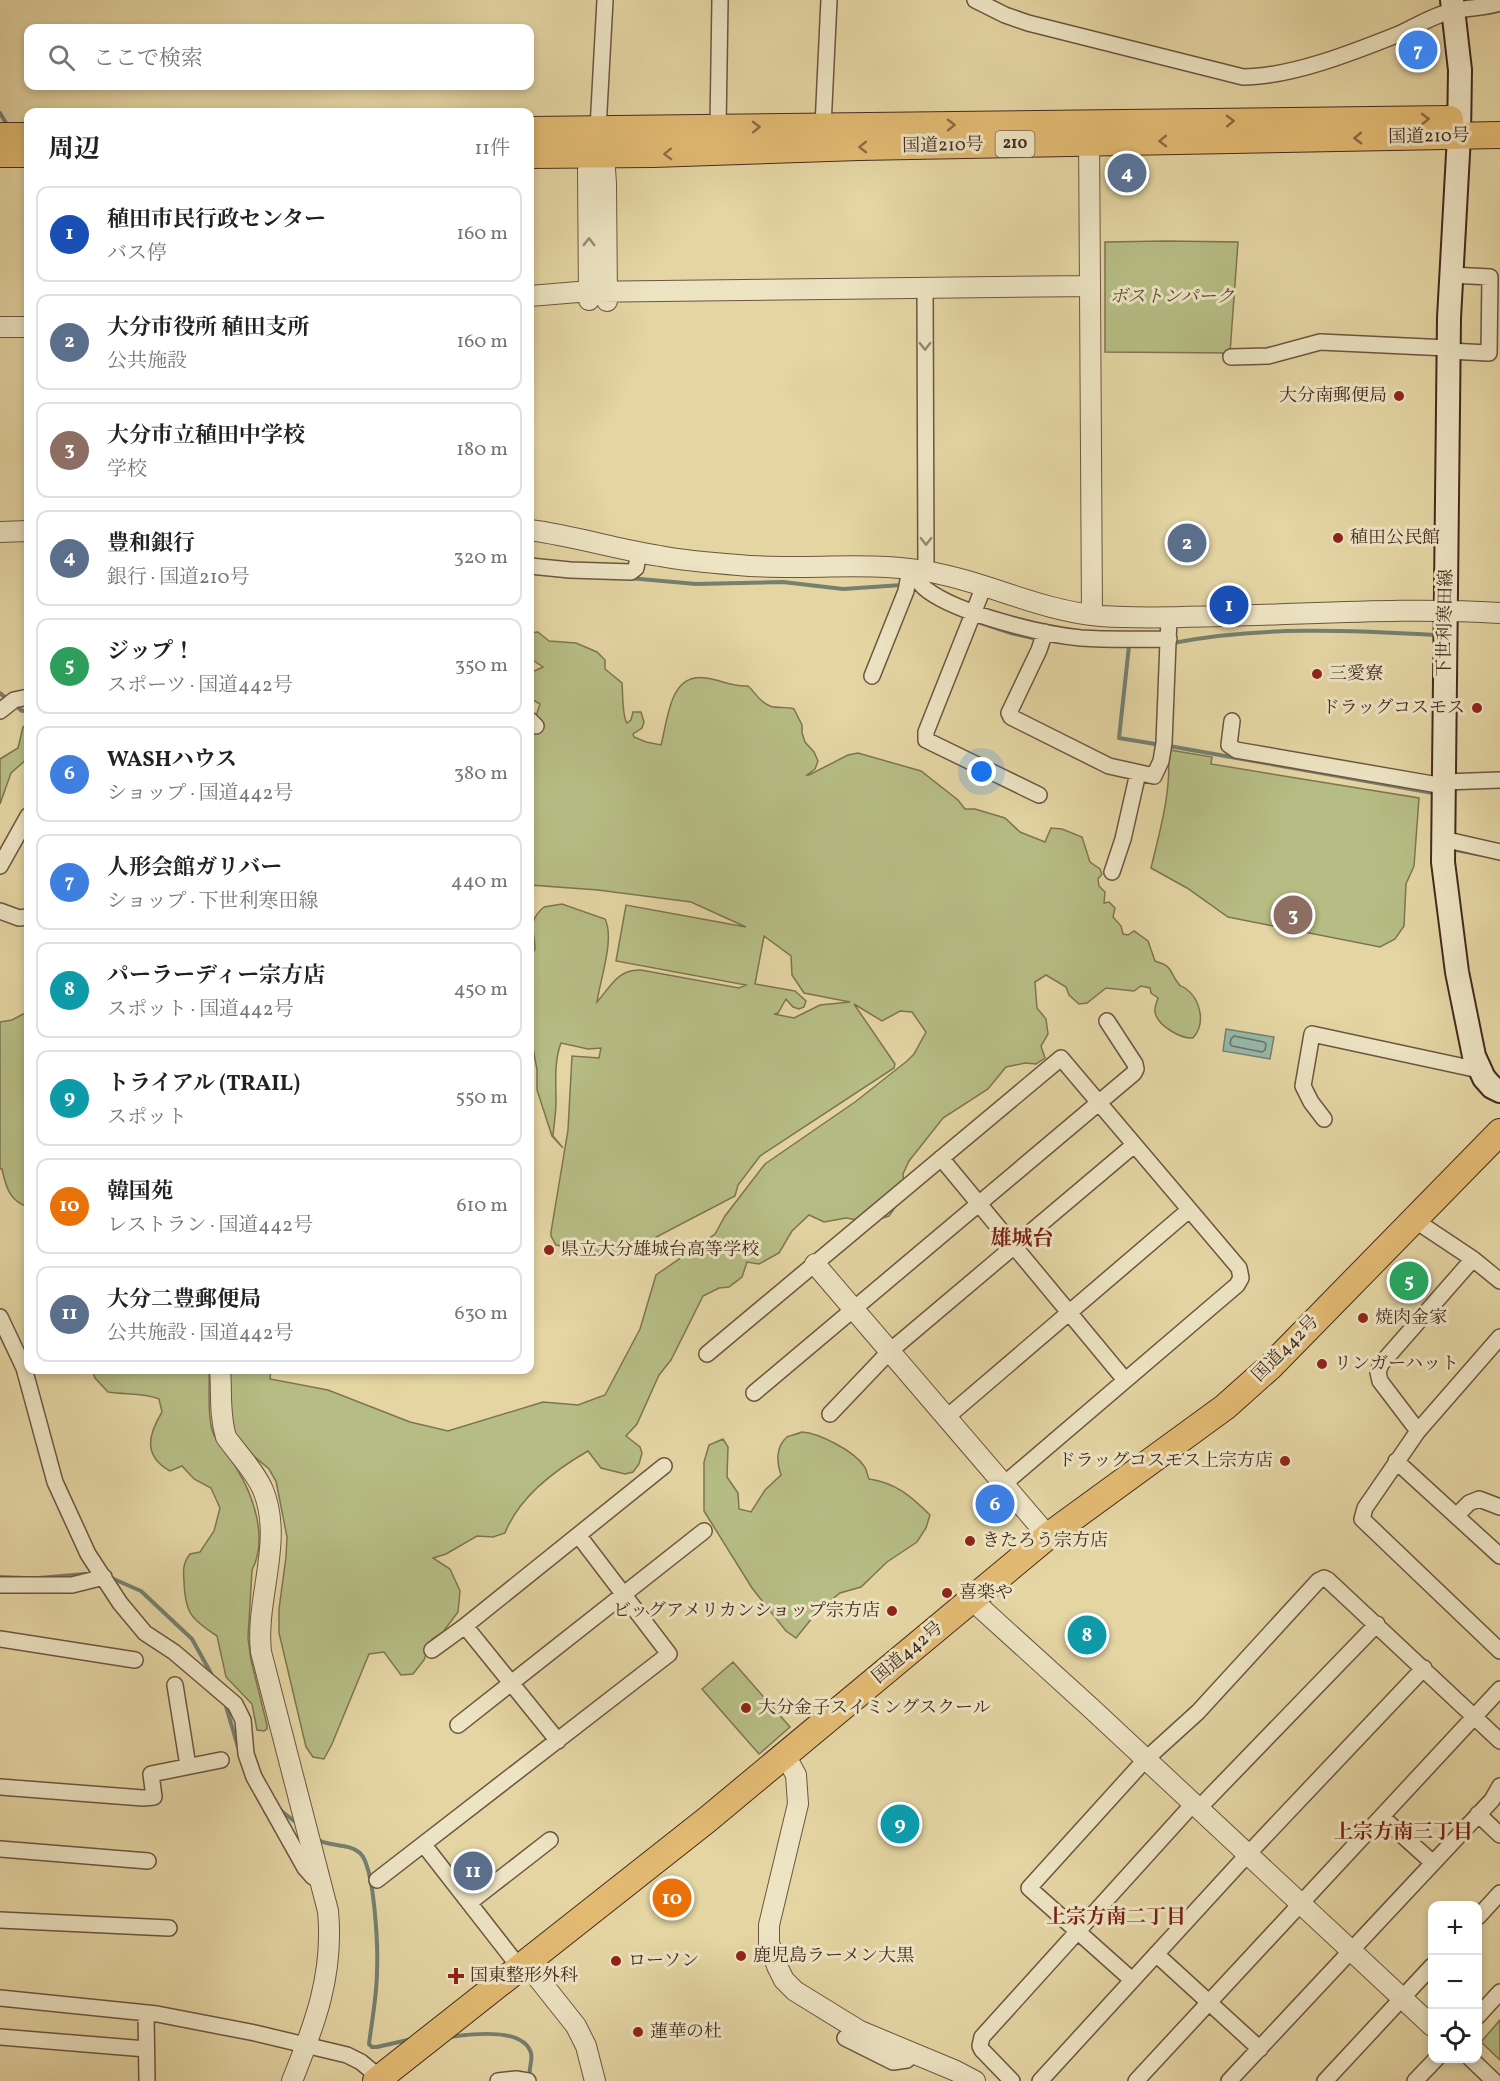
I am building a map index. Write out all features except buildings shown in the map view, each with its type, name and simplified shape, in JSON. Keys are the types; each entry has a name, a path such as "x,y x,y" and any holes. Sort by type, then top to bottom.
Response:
{"highway":[{"name":"国道210号","path":"534,155 1089,133 1459,127 1500,118"},
{"name":"国道210号","path":"534,130 823,126 1089,133"},
{"name":"国道210号","path":"1459,127 1500,135"},
{"path":"0,136 24,136"},
{"path":"0,154 24,154"},
{"name":"国道442号","path":"378,2079 700,1825 1048,1536 1225,1407 1310,1327 1500,1132"}],"main road":[{"name":"下世利寒田線","path":"1453,6 1460,62 1448,350 1443,839 1446,893 1466,1024 1479,1070 1486,1081 1500,1091"}],"street":[{"path":"598,296 597,154 605,0"},
{"path":"718,127 720,0"},
{"path":"823,126 829,0"},
{"path":"975,0 1005,15 1028,23 1243,77 1275,74 1338,57 1446,13 1453,6 1481,8 1500,3"},
{"path":"1089,133 1092,615"},
{"path":"1232,357 1268,356 1311,344 1330,342 1489,353 1490,277 1451,275"},
{"path":"534,296 1090,291"},
{"path":"872,676 912,579 925,292"},
{"path":"534,303 598,296"},
{"path":"0,320 24,320"},
{"path":"0,327 24,327"},
{"path":"0,532 24,531"},
{"path":"534,531 675,559 747,566 859,565 912,579 984,586 1055,608 1092,615 1169,617 1447,611 1500,613"},
{"path":"534,566 631,572 636,568 639,552"},
{"path":"912,579 971,617 1085,638 1169,639"},
{"path":"984,586 926,732 926,740 1039,795"},
{"path":"1045,632 1010,715 1108,766 1138,773 1156,774 1164,745 1169,617"},
{"path":"2,706 24,698"},
{"path":"1232,721 1229,745 1236,750 1444,784 1500,780"},
{"path":"1112,872 1119,853 1138,773"},
{"path":"0,866 24,823"},
{"path":"1443,839 1500,852"},
{"path":"0,911 19,918 24,917"},
{"path":"754,1393 1136,1069 1107,1021"},
{"path":"1324,1119 1303,1086 1312,1034 1479,1070"},
{"path":"707,1354 1061,1058 1239,1268 1241,1276 1240,1280 1004,1485"},
{"path":"830,1414 890,1351 1134,1145"},
{"path":"940,1158 1125,1380"},
{"path":"946,1417 1190,1210"},
{"path":"1413,1219 1500,1281"},
{"path":"1418,1431 1380,1381 1378,1372 1381,1364 1473,1260"},
{"path":"815,1263 1048,1536"},
{"path":"0,1317 24,1368"},
{"path":"1500,1337 1418,1431 1365,1508 1362,1520 1500,1651"},
{"path":"26,1374 55,1482 83,1543 125,1609 145,1633 174,1652 235,1704 243,1720 246,1754 254,1777 305,1868 313,1877 320,1876"},
{"path":"220,1374 224,1429 232,1445 262,1487 268,1509 271,1548 260,1621 261,1652 328,1911 328,1942 321,2000 292,2081"},
{"path":"1396,1461 1500,1556"},
{"path":"432,1650 579,1536 664,1466"},
{"path":"1456,1516 1469,1503 1479,1499 1500,1507"},
{"path":"458,1725 704,1531"},
{"path":"377,1880 669,1654 579,1536"},
{"path":"0,1585 72,1585 104,1577"},
{"path":"1132,1980 1029,1888 1145,1760 1198,1712 1318,1581 1324,1578 1328,1580 1500,1741"},
{"path":"972,1600 1428,2022"},
{"path":"1012,2081 982,2050 980,2046 982,2037 1077,1931 1196,1806 1377,1624"},
{"path":"465,1626 558,1741"},
{"path":"0,1639 135,1660"},
{"path":"1040,2081 1248,1854 1424,1668"},
{"path":"175,1685 188,1766"},
{"path":"1136,2081 1500,1689"},
{"path":"785,1755 795,1772 798,1799 769,1925 769,1943 784,1980 795,1992 860,2031 975,2081"},
{"path":"0,1787 154,1797 151,1774 221,1760"},
{"path":"1229,2081 1492,1800 1500,1786"},
{"path":"1479,1814 1500,1835"},
{"path":"1382,1817 1433,1863"},
{"path":"469,1903 550,1840"},
{"path":"424,1845 469,1903 523,1966 560,2004 576,2026 586,2046 595,2081"},
{"path":"0,1849 148,1861"},
{"path":"1482,1913 1500,1893"},
{"path":"0,1920 169,1928"},
{"path":"1156,1954 1260,2049"},
{"path":"1325,2081 1428,1970"},
{"path":"1482,2012 1500,1992"},
{"path":"0,1998 146,2013 255,2033 354,2058 378,2079"},
{"path":"146,2013 147,2081"},
{"path":"0,2037 146,2049"},
{"path":"845,2038 893,2062 907,2060 913,2054"},
{"path":"1415,2081 1432,2063"},
{"path":"1475,2063 1494,2081"},
{"path":"498,2081 516,2079 528,2081"}],"green space":[{"name":"ボストンパーク","path":"1105,242 1238,242 1230,353 1105,352"},
{"path":"534,632 538,632 549,641 576,643 597,652 605,660 605,669 622,683 623,710 627,723 631,720 633,712 641,712 644,722 642,728 633,734 634,737 661,745 672,700 684,682 694,678 706,678 748,686 766,704 794,709 802,725 805,742 818,761 815,769 807,775 848,755 858,753 921,771 958,800 965,809 975,809 1005,818 1020,832 1045,842 1051,828 1062,829 1082,837 1090,862 1100,869 1102,874 1098,879 1099,886 1105,892 1104,903 1109,902 1115,908 1113,917 1121,926 1123,934 1128,935 1134,931 1148,941 1155,961 1168,967 1180,985 1195,998 1200,1012 1199,1026 1193,1038 1188,1038 1164,1026 1155,1012 1158,998 1151,993 1150,988 1141,986 1134,991 1106,988 1087,1003 1079,1004 1069,995 1066,987 1046,975 1035,982 1037,1008 1046,1019 1048,1034 1041,1046 1045,1058 1036,1064 1025,1063 1006,1067 988,1089 943,1118 909,1161 903,1174 905,1193 889,1216 870,1222 846,1218 824,1222 809,1215 792,1231 779,1253 759,1264 747,1262 742,1277 729,1287 719,1288 703,1296 671,1360 659,1375 637,1424 626,1436 640,1447 642,1453 639,1464 633,1472 625,1474 601,1468 588,1451 539,1486 519,1508 505,1533 493,1537 477,1536 446,1554 433,1558 450,1569 460,1591 458,1612 443,1632 432,1639 424,1660 413,1674 401,1675 384,1652 369,1654 324,1759 313,1757 306,1747 279,1633 279,1609 287,1537 276,1481 269,1469 227,1430 227,1374 271,1374 270,1379 328,1390 410,1422 448,1431 543,1402 578,1405 605,1395 640,1329 656,1275 715,1234 725,1216 765,1164 855,1102 907,1061 914,1054 926,1032 912,1012 900,1011 882,1021 854,1004 895,1064 894,1068 760,1156 738,1185 735,1196 620,1256 556,1245 551,1232 568,1130 572,1056 599,1058 601,1048 588,1049 561,1043 556,1064 553,1136 563,1148 552,1136 537,1090 534,1053 535,917 544,907 562,904 605,919 608,927 608,948 597,1002 621,975 633,970 739,988 746,985 616,961 626,905 746,927 691,902 598,890 534,885 534,731 539,730 535,719 540,704 534,700 534,671 543,667 534,661","holes":["764,936 791,956 792,975 804,993 850,1002 820,1005 794,1018 774,1014 778,1013 786,999 793,1007 799,1009 804,1007 806,1001 795,991 755,984"]},
{"path":"23,727 24,762 11,773 0,804 0,759 18,748"},
{"path":"1168,751 1212,757 1211,764 1419,798 1414,866 1406,884 1404,926 1395,939 1380,947 1228,917 1187,888 1151,868 1167,795"},
{"path":"24,1014 24,1205 13,1197 7,1188 2,1169 0,1169 0,1022 12,1020"},
{"path":"94,1374 209,1374 209,1408 212,1430 243,1480 257,1518 259,1545 252,1570 248,1638 267,1725 264,1731 257,1730 252,1704 226,1677 217,1636 195,1620 186,1601 185,1564 190,1554 200,1552 214,1531 220,1508 211,1488 194,1479 182,1466 170,1471 155,1459 151,1437 162,1412 159,1399 140,1394 108,1392"},
{"path":"802,1432 836,1444 852,1454 864,1466 869,1479 903,1491 930,1515 926,1528 917,1542 887,1562 861,1587 840,1593 817,1612 796,1638 786,1631 752,1588 704,1511 704,1462 709,1445 723,1439 728,1447 727,1477 738,1493 739,1509 751,1512 765,1490 781,1475 778,1456 783,1441 787,1437"},
{"name":"大分金子スイミングスクール","path":"733,1662 790,1727 759,1754 702,1689"},
{"path":"1500,2020 1500,2060 1482,2041"}],"water":[{"path":"1226,1029 1274,1037 1270,1059 1223,1051"}],"waterway":[{"path":"0,113 6,123"},
{"path":"629,578 696,584 783,582 843,589 902,585"},
{"path":"975,621 1037,639"},
{"path":"1173,643 1271,632 1337,631 1436,635"},
{"path":"1045,640 1061,642"},
{"path":"1129,646 1119,738 1161,745"},
{"path":"0,693 8,700"},
{"path":"14,704 24,711"},
{"path":"1169,746 1433,793 1433,796"},
{"path":"1451,849 1482,855"},
{"path":"38,1578 85,1574"},
{"path":"0,1577 25,1578"},
{"path":"109,1577 141,1591 192,1639 213,1677"},
{"path":"225,1703 238,1747"},
{"path":"279,1809 299,1825"},
{"path":"316,1839 345,1846 360,1853 369,1874 376,1928 377,1960 369,2044 377,2047 412,2039"},
{"path":"450,2037 495,2034 518,2039 531,2053 530,2077"}],"place":[{"name":"人形会館ガリバー","path":"1418,50"},
{"name":"豊和銀行","path":"1127,173"},
{"name":"大分南郵便局","path":"1399,396"},
{"name":"稙田公民館","path":"1338,538"},
{"name":"大分市役所 稙田支所","path":"1187,543"},
{"name":"稙田市民行政センター","path":"1229,605"},
{"name":"三愛寮","path":"1317,674"},
{"name":"ドラッグコスモス","path":"1477,708"},
{"name":"大分市立稙田中学校","path":"1293,915"},
{"name":"県立大分雄城台高等学校","path":"549,1250"},
{"name":"ジップ！","path":"1409,1281"},
{"name":"焼肉金家","path":"1363,1318"},
{"name":"リンガーハット","path":"1322,1364"},
{"name":"ドラッグコスモス上宗方店","path":"1285,1461"},
{"name":"WASHハウス","path":"995,1504"},
{"name":"きたろう宗方店","path":"970,1541"},
{"name":"喜楽や","path":"947,1593"},
{"name":"ビッグアメリカンショップ宗方店","path":"892,1611"},
{"name":"パーラーディー宗方店","path":"1087,1635"},
{"name":"大分金子スイミングスクール","path":"746,1708"},
{"name":"トライアル (TRAIL)","path":"900,1824"},
{"name":"大分二豊郵便局","path":"473,1871"},
{"name":"韓国苑","path":"672,1898"},
{"name":"鹿児島ラーメン大黒","path":"741,1956"},
{"name":"ローソン","path":"616,1961"},
{"name":"国東整形外科","path":"456,1976"},
{"name":"蓮華の杜","path":"638,2032"}],"district":[{"name":"雄城台","path":"1022,1239"},
{"name":"上宗方南三丁目","path":"1403,1833"},
{"name":"上宗方南二丁目","path":"1116,1918"}]}
